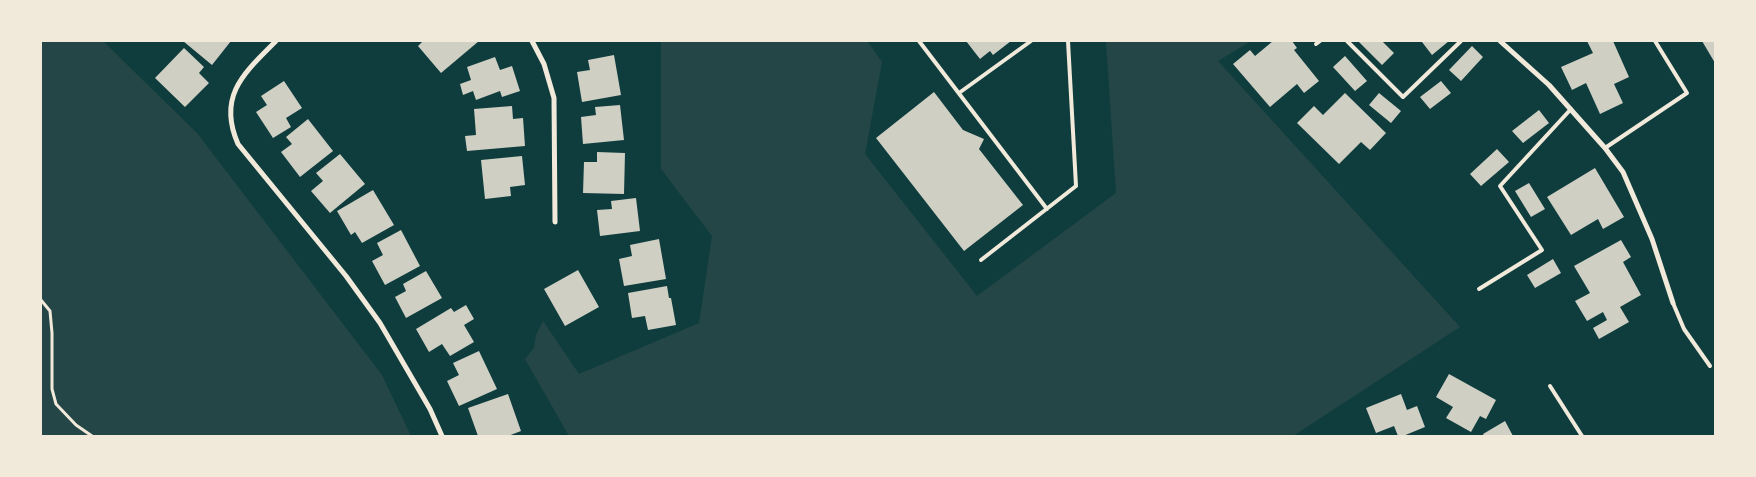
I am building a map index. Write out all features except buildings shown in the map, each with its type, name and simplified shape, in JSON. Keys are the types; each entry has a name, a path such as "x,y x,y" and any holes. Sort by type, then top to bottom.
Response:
{"street":[{"path":"276,41 240,79 232,96 232,130 238,144 346,276 380,323 430,409 442,436"},
{"path":"532,41 544,64 554,98 555,222"},
{"path":"1500,41 1549,84 1605,148 1623,172 1652,239 1673,303"}],"lane":[{"path":"919,41 1047,209"},
{"path":"959,92 1030,41"},
{"path":"981,260 1076,186 1068,41"},
{"path":"1347,41 1404,97 1461,41"},
{"path":"1605,148 1687,93 1655,41"},
{"path":"1479,289 1542,250 1500,186 1571,109"},
{"path":"1673,303 1684,329 1710,366"},
{"path":"1550,386 1582,436"}],"path":[{"path":"41,300 50,310 52,389 56,404 76,425 92,436"}],"shaded area":[{"path":"41,41 103,41 197,133 382,375 411,436 41,436"},
{"path":"661,41 867,41 882,62 865,154 977,296 1116,193 1106,41 1251,41 1218,61 1460,327 1293,436 569,436 525,359 534,348 536,335 543,321 579,374 699,323 712,236 661,169"}]}
